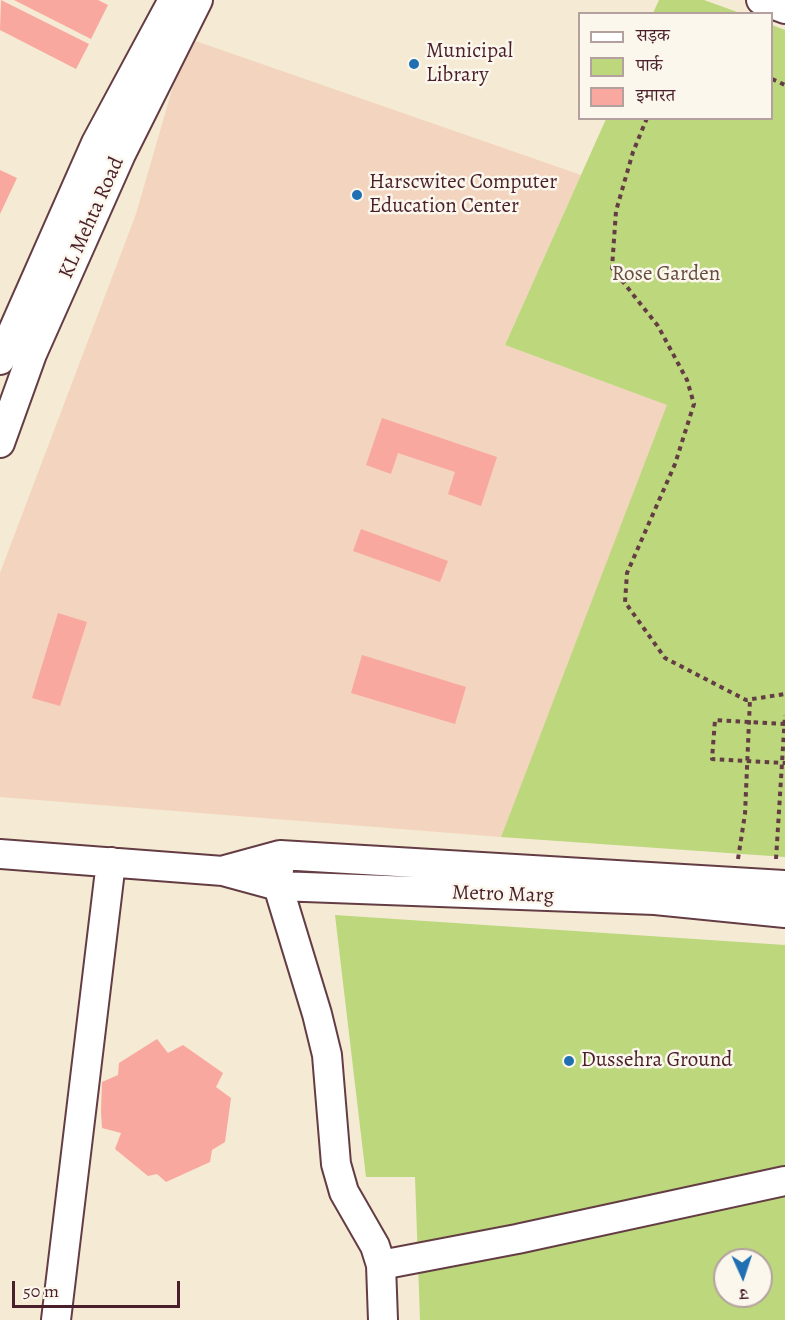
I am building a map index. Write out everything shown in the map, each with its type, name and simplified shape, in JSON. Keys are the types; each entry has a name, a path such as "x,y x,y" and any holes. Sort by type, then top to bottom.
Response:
{"street":[{"name":"KL Mehta Road","path":"1,356 96,143 173,0"},
{"name":"KL Mehta Road","path":"0,443 32,354 121,154 198,0"},
{"path":"761,0 785,9"},
{"name":"Metro Marg","path":"0,854 224,871 278,886 655,900 785,913"},
{"path":"280,855 278,886 317,1014 327,1055 336,1164 340,1184 375,1246 381,1265 383,1320"},
{"name":"Metro Marg","path":"224,871 280,855 780,884"},
{"path":"56,1320 111,862"},
{"path":"381,1265 517,1239 785,1181"}],"path":[{"path":"646,120 633,152 616,211 612,268 658,326 687,380 694,404 675,464 627,573 625,602 665,658 718,686 750,699 785,694"},
{"path":"735,881 744,814 750,699"},
{"path":"780,884 785,715"},
{"path":"783,763 712,759 714,720 785,724"}],"shaded area":[{"path":"187,38 581,175 505,345 668,405 501,837 0,797 0,573 136,214"}],"green space":[{"path":"659,0 704,0 737,12 653,12"},
{"name":"Rose Garden","path":"773,25 785,30 785,857 501,837 667,405 505,345 606,120 773,120"},
{"name":"Dussehra Ground","path":"335,915 785,945 785,1320 420,1320 415,1177 366,1177"}],"building":[{"path":"1,0 89,44 76,69 0,30"},
{"path":"14,0 98,0 108,5 91,39"},
{"path":"0,170 17,178 0,214"},
{"path":"382,418 497,457 481,506 448,494 455,472 398,453 391,474 366,465"},
{"path":"361,529 448,561 440,582 353,551"},
{"path":"58,613 87,622 60,706 32,698"},
{"path":"362,655 466,687 455,724 351,693"},
{"path":"157,1039 168,1053 183,1045 223,1073 216,1087 231,1098 225,1142 212,1150 210,1162 166,1182 157,1174 148,1176 115,1149 121,1133 102,1128 102,1082 118,1075 119,1063"}],"place":[{"name":"Municipal Library","path":"414,64"},
{"name":"Harscwitec Computer Education Center","path":"357,195"},
{"name":"Dussehra Ground","path":"569,1061"}]}
